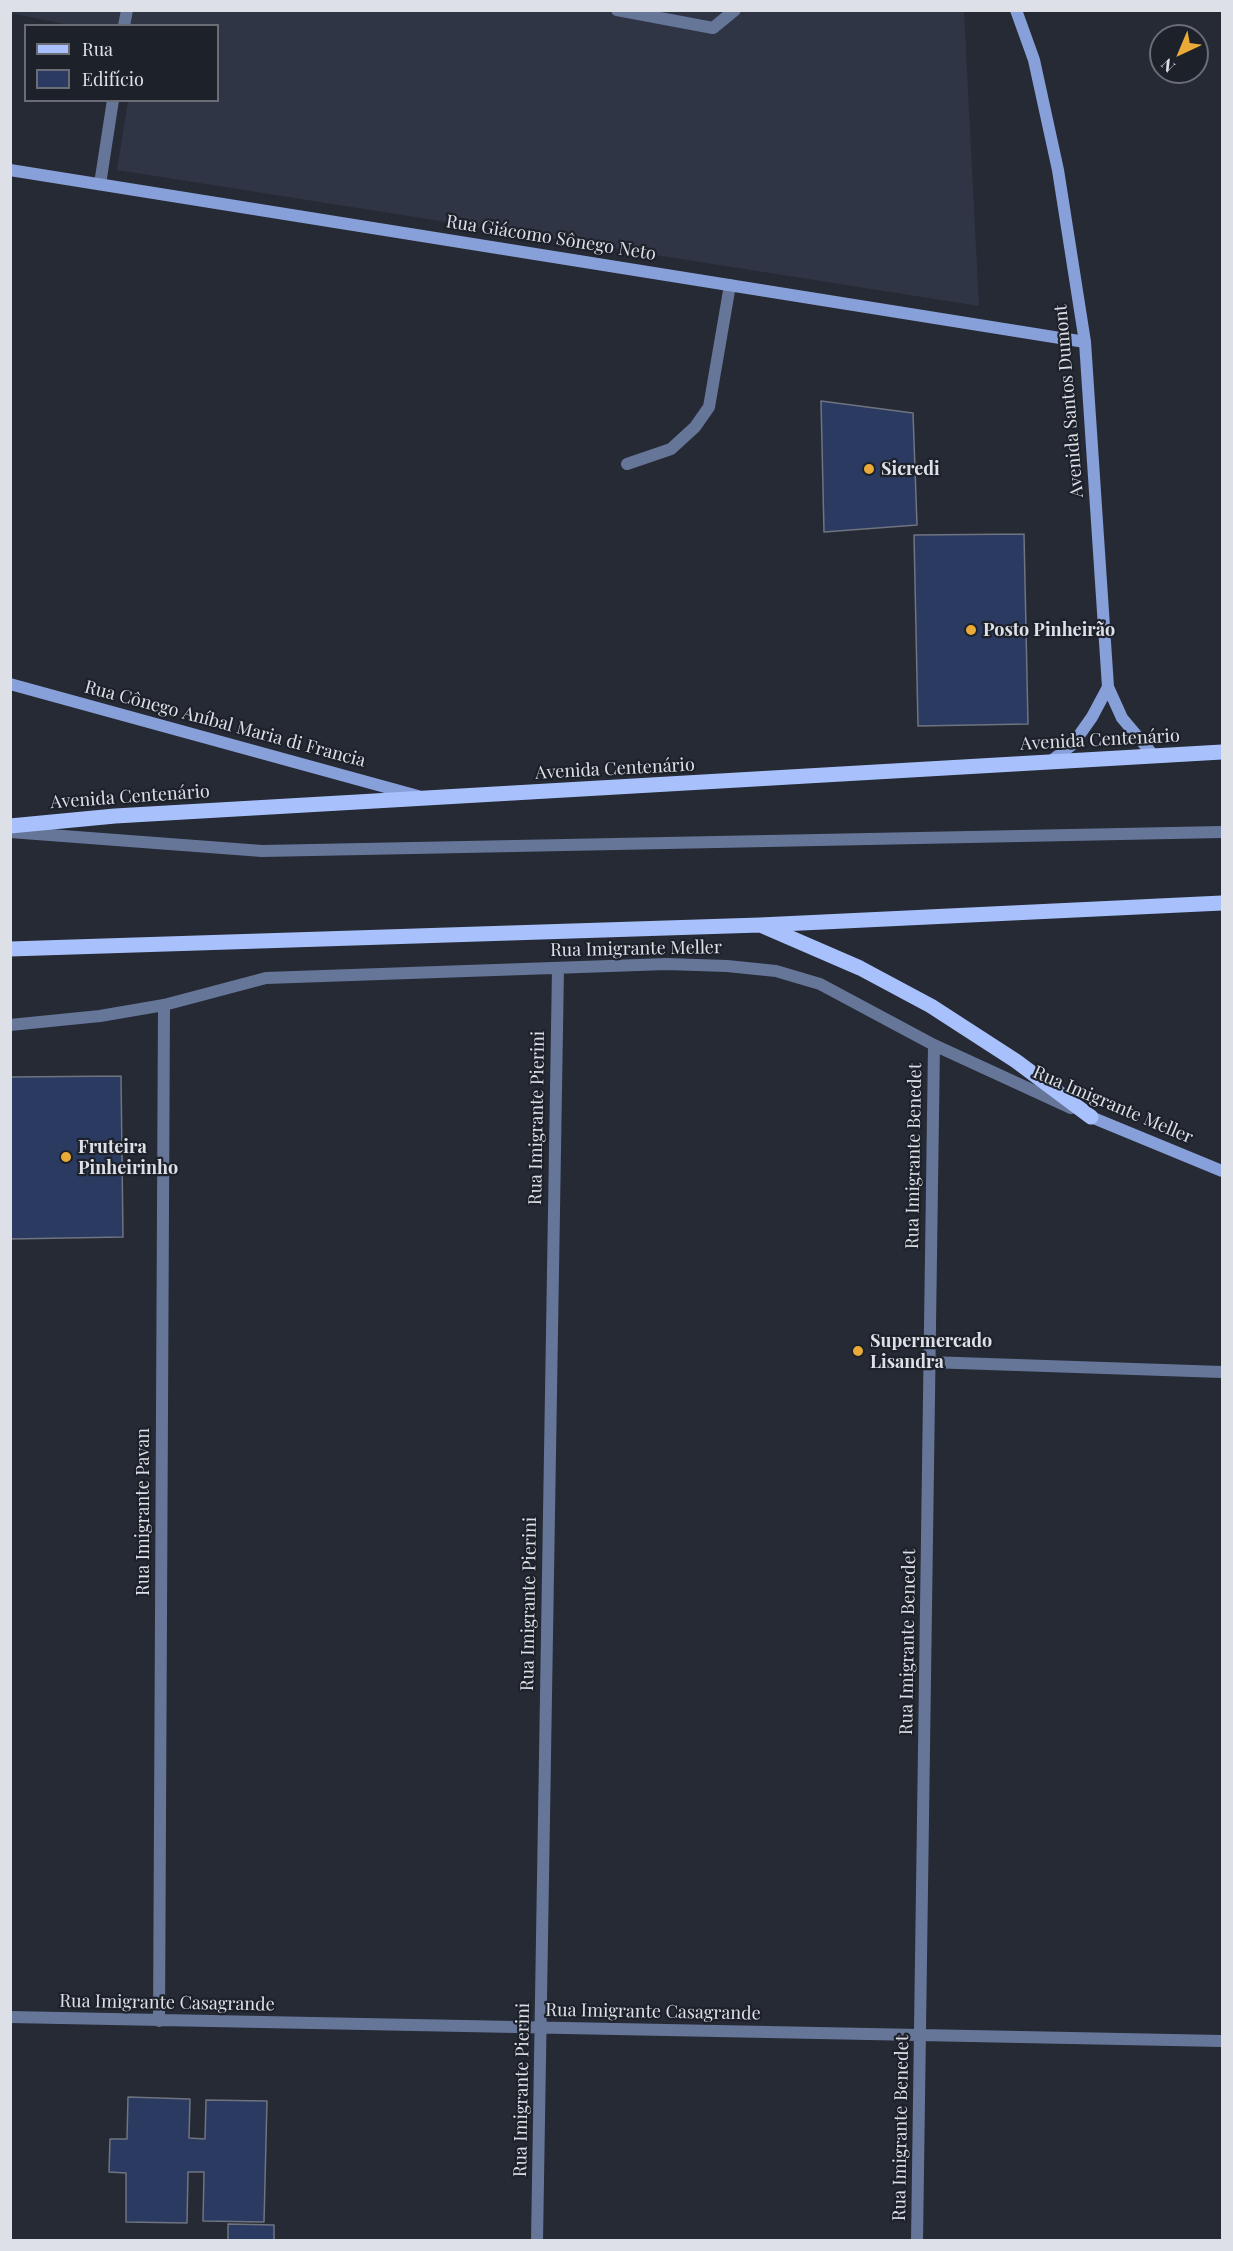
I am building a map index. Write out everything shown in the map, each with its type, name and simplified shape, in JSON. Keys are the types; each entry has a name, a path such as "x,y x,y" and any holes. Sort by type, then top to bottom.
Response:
{"main road":[{"name":"Avenida Santos Dumont","path":"1016,10 1034,60 1058,170 1085,342 1108,687 1122,718 1154,756"},
{"name":"Rua Giácomo Sônego Neto","path":"10,170 1085,342"},
{"name":"Rua Cônego Aníbal Maria di Francia","path":"12,686 430,800"},
{"path":"1050,762 1073,744 1092,717 1108,687"},
{"name":"Avenida Centenário","path":"10,826 115,816 430,800 1222,752"},
{"path":"10,949 760,925 1222,903"},
{"path":"760,925 860,968 931,1006 1016,1061 1091,1117"},
{"name":"Rua Imigrante Meller","path":"1091,1117 1222,1171"}],"street":[{"path":"617,10 713,28 735,10"},
{"path":"100,184 112,102"},
{"path":"627,464 671,449 695,427 709,407 730,285"},
{"path":"10,832 262,851 1222,832"},
{"name":"Rua Imigrante Meller","path":"10,1025 100,1016 164,1005 266,978 667,964 727,966 776,971 819,984 934,1045 1091,1117"},
{"name":"Rua Imigrante Pierini","path":"537,2241 558,968"},
{"name":"Rua Imigrante Pavan","path":"159,2020 164,1005"},
{"name":"Rua Imigrante Benedet","path":"917,2241 934,1045"},
{"path":"929,1362 1222,1372"},
{"name":"Rua Imigrante Casagrande","path":"10,2018 1222,2042"}],"shaded area":[{"path":"11,10 964,11 979,306 117,170 128,102 219,102 219,24 64,24 11,13"}],"building":[{"name":"Sicredi","path":"821,401 913,413 917,525 824,532"},
{"name":"Posto Pinheirão","path":"1024,534 1028,724 918,726 914,535"},
{"name":"Fruteira Pinheirinho","path":"121,1076 123,1237 10,1239 10,1077"},
{"path":"128,2097 190,2099 189,2138 205,2139 206,2100 267,2101 264,2222 203,2221 204,2172 188,2172 187,2223 126,2222 126,2173 109,2172 110,2139 127,2139"},
{"path":"228,2224 274,2225 274,2240 228,2240"}],"place":[{"name":"Sicredi","path":"869,469"},
{"name":"Posto Pinheirão","path":"971,630"},
{"name":"Fruteira Pinheirinho","path":"66,1157"},
{"name":"Supermercado Lisandra","path":"858,1351"}]}
